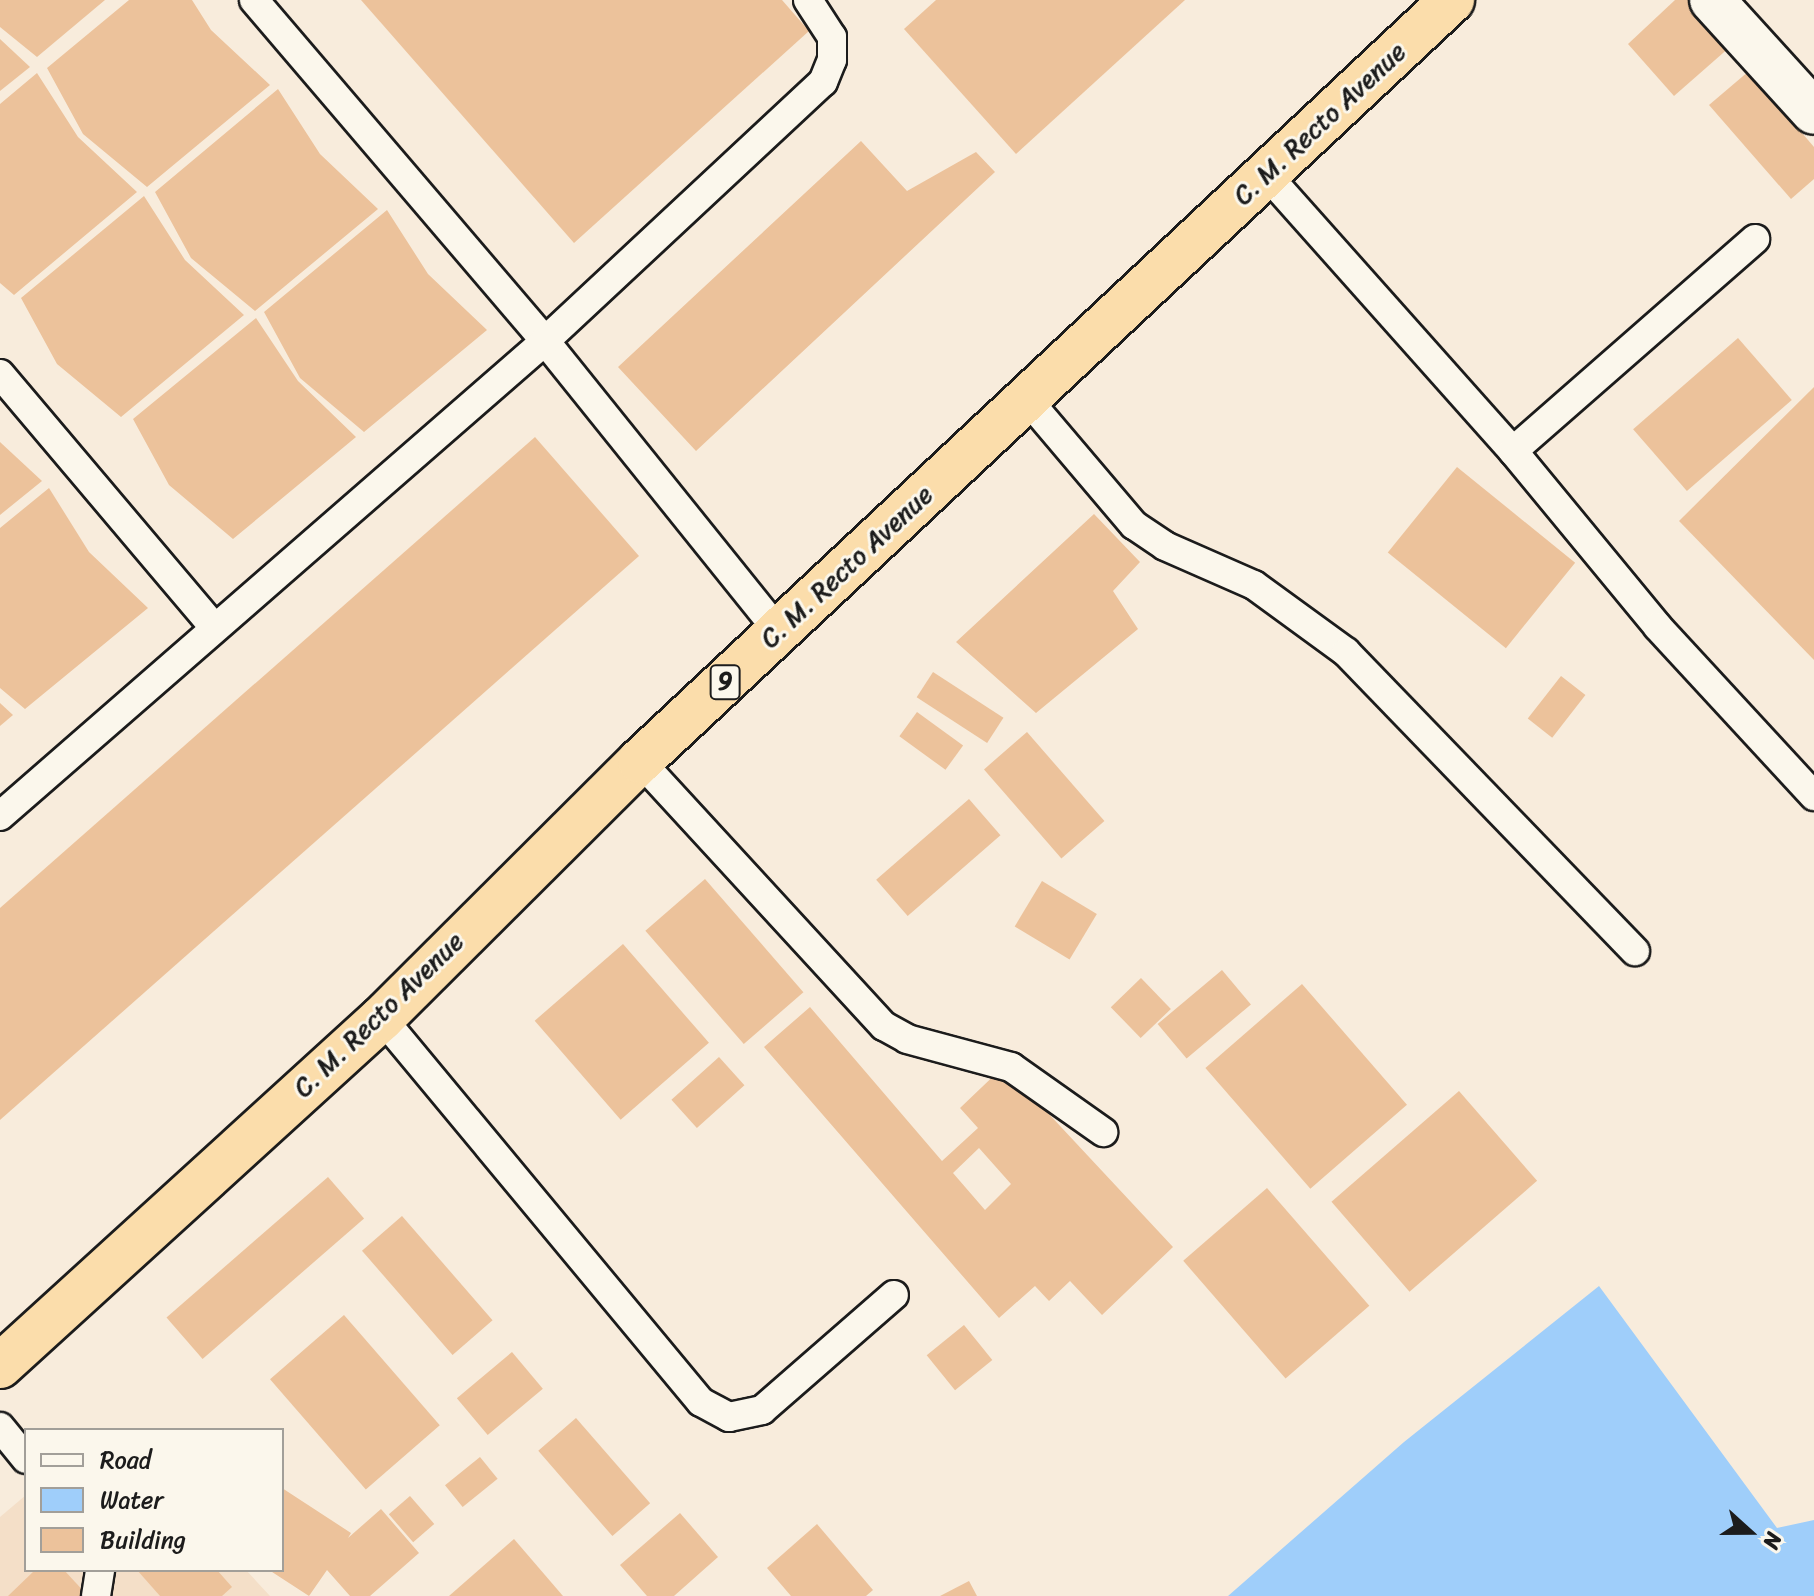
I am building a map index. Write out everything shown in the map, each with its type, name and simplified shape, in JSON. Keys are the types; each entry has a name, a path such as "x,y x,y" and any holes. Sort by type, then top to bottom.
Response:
{"highway":[{"name":"C. M. Recto Avenue","path":"0,1366 382,1018 640,761 1452,0"}],"street":[{"path":"1712,0 1814,112"}],"lane":[{"path":"254,0 545,341 778,631"},
{"path":"0,816 213,626 545,341 823,82 832,60 832,37 808,0"},
{"path":"1267,175 1513,451 1658,627 1814,796"},
{"path":"1513,451 1755,239"},
{"path":"0,374 213,626"},
{"path":"1027,399 1134,525 1165,546 1254,585 1346,652 1635,951"},
{"path":"640,761 884,1026 907,1039 1011,1067 1103,1132"},
{"path":"382,1018 701,1402 729,1417 762,1410 894,1295"},
{"path":"0,1427 24,1457"},
{"path":"96,1596 100,1572"}],"shaded area":[{"path":"24,1497 24,1572 248,1572 270,1596 0,1596 0,1517"}],"water":[{"path":"1599,1286 1777,1528 1814,1520 1814,1596 1228,1596 1404,1442"}],"building":[{"path":"0,0 105,0 37,57 0,27"},
{"path":"129,0 192,0 211,30 270,85 147,187 83,134 47,68"},
{"path":"361,0 782,0 809,31 574,243"},
{"path":"936,0 1185,0 1016,154 904,29"},
{"path":"1675,0 1719,0 1731,46 1674,96 1628,44"},
{"path":"0,39 30,67 0,91"},
{"path":"1749,71 1814,147 1814,179 1791,199 1709,105"},
{"path":"37,73 78,137 137,192 14,295 0,283 0,104"},
{"path":"278,89 320,154 378,209 255,311 191,258 155,192"},
{"path":"861,141 907,191 976,152 995,172 696,451 618,367"},
{"path":"144,196 185,260 244,315 121,417 57,364 21,298"},
{"path":"387,210 428,274 487,330 364,432 300,378 264,312"},
{"path":"256,318 298,381 356,437 233,539 169,485 133,419"},
{"path":"1738,338 1792,400 1687,491 1633,429"},
{"path":"1814,387 1814,660 1679,521"},
{"path":"535,437 639,556 0,1120 0,908"},
{"path":"0,442 42,481 0,515"},
{"path":"1457,467 1575,563 1506,648 1388,552"},
{"path":"49,488 89,552 148,608 25,709 0,688 0,528"},
{"path":"1094,514 1140,562 1113,591 1138,629 1036,713 956,642"},
{"path":"933,672 1003,718 987,743 917,697"},
{"path":"1561,676 1585,695 1552,738 1528,719"},
{"path":"0,703 13,715 0,726"},
{"path":"917,712 963,746 945,770 899,736"},
{"path":"1027,732 1104,821 1061,858 984,769"},
{"path":"969,799 1000,835 908,916 876,880"},
{"path":"705,879 803,992 744,1044 645,931"},
{"path":"1042,881 1097,914 1070,959 1015,926"},
{"path":"623,944 709,1043 621,1120 535,1021"},
{"path":"1222,970 1251,1004 1187,1058 1158,1024"},
{"path":"1141,978 1171,1009 1141,1038 1111,1007"},
{"path":"1302,984 1407,1105 1310,1189 1205,1068"},
{"path":"810,1007 942,1161 978,1128 960,1108 1004,1066 1173,1247 1102,1315 1070,1281 1049,1301 1035,1286 999,1318 764,1047","holes":["979,1148 1011,1184 985,1210 953,1173"]},
{"path":"719,1057 744,1085 697,1128 671,1100"},
{"path":"1459,1091 1537,1181 1410,1292 1331,1202"},
{"path":"328,1177 364,1219 203,1359 166,1317"},
{"path":"1267,1188 1369,1306 1286,1379 1183,1261"},
{"path":"402,1216 493,1320 453,1355 362,1251"},
{"path":"344,1315 440,1425 366,1489 270,1379"},
{"path":"964,1325 992,1360 955,1390 927,1355"},
{"path":"512,1352 543,1389 488,1435 457,1398"},
{"path":"576,1418 650,1503 612,1536 538,1451"},
{"path":"480,1457 498,1479 463,1507 445,1485"},
{"path":"284,1489 351,1533 348,1538 381,1509 419,1553 370,1596 350,1596 327,1570 309,1596 272,1572 284,1572"},
{"path":"410,1496 434,1524 413,1542 389,1514"},
{"path":"680,1513 718,1557 674,1596 647,1596 620,1565"},
{"path":"817,1524 873,1590 866,1596 791,1596 767,1568"},
{"path":"514,1539 563,1596 449,1596"},
{"path":"33,1572 66,1572 88,1596 8,1596"},
{"path":"139,1572 219,1572 232,1587 222,1596 160,1596"},
{"path":"969,1581 977,1596 940,1596"}]}
